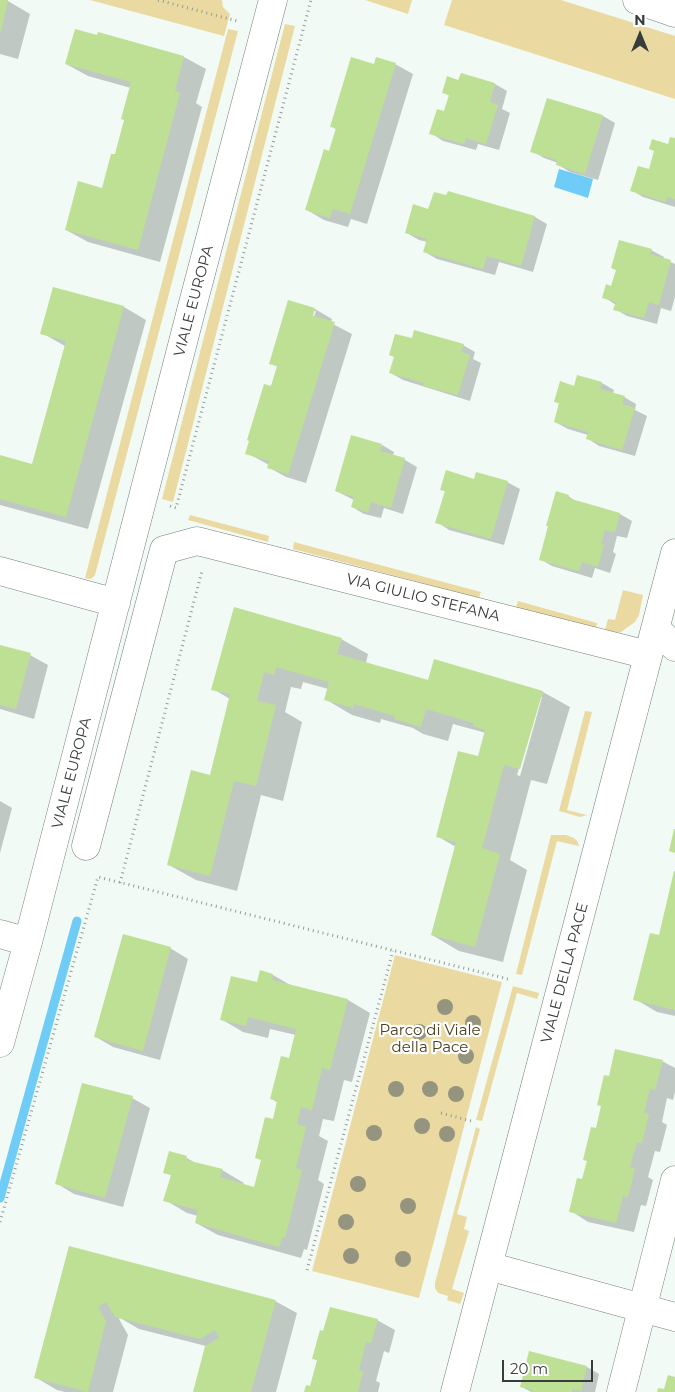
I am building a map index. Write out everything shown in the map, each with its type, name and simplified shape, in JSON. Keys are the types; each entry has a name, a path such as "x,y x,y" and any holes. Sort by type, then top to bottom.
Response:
{"street":[{"name":"VIALE EUROPA","path":"0,1043 28,942 273,0"},
{"path":"637,0 675,12"},
{"path":"86,846 164,550 201,552"},
{"name":"VIA GIULIO STEFANA","path":"201,552 648,655"},
{"name":"VIALE DELLA PACE","path":"455,1392 648,655 665,638 675,554"},
{"path":"0,571 116,603"},
{"path":"0,934 28,942"},
{"path":"621,1392 675,1180"},
{"path":"488,1266 675,1317"}],"path":[{"path":"158,0 238,22"},
{"path":"166,505 176,508 312,0"},
{"path":"120,882 201,552"},
{"path":"0,1222 98,877 508,979"},
{"path":"307,1270 393,951"},
{"path":"441,1113 471,1121"}],"green space":[{"path":"90,0 222,0 223,7 230,14 224,36"},
{"path":"365,0 412,0 408,14"},
{"path":"452,0 561,0 675,36 675,99 444,25"},
{"path":"285,24 295,26 173,502 162,499"},
{"path":"228,29 238,31 95,575 91,579 85,578"},
{"path":"190,515 269,536 268,542 188,520"},
{"path":"294,542 481,592 479,598 293,549"},
{"path":"623,590 643,595 639,615 635,622 621,632 615,633 605,630 608,619 615,620"},
{"path":"518,601 597,623 596,629 516,607"},
{"path":"585,711 592,712 567,810 587,815 580,817 559,811"},
{"path":"551,835 566,835 574,838 579,846 557,841 522,975 516,974"},
{"name":"Parco di Viale della Pace","path":"395,955 502,982 419,1298 312,1271"},
{"path":"513,986 539,993 537,999 517,993 482,1121 476,1120"},
{"path":"476,1127 480,1129 457,1214 467,1217 464,1229 469,1231 452,1289 464,1293 460,1304 447,1300 448,1296 438,1293 435,1283"}],"water":[{"path":"559,169 593,179 588,198 554,187"}],"building":[{"path":"0,0 8,0 1,31 0,31"},
{"path":"75,29 97,35 98,32 184,56 175,91 180,93 138,250 65,230 78,181 102,188 111,154 115,154 124,120 121,119 131,82 65,64"},
{"path":"351,57 374,64 376,57 396,63 350,214 333,209 330,218 305,210 324,149 329,151 336,128 330,127"},
{"path":"461,73 495,83 490,102 498,105 486,144 466,138 464,144 429,134 437,109 444,111 449,95 442,93 447,76 458,80"},
{"path":"547,98 603,115 585,174 556,165 557,160 530,152"},
{"path":"670,137 675,138 675,199 667,197 666,202 630,191 638,166 649,169 654,151 649,149 652,139 668,144"},
{"path":"448,191 535,216 521,266 487,256 483,269 423,252 427,239 405,233 413,204 428,209 434,192 446,195"},
{"path":"619,240 652,249 650,254 671,260 659,305 649,302 644,318 613,310 616,302 602,298 606,284 611,286 616,270 611,268"},
{"path":"53,287 124,306 66,517 0,499 0,455 32,464 66,341 40,334"},
{"path":"288,300 315,308 313,316 335,322 288,474 267,468 269,461 245,454 249,441 247,440 264,384 271,386 277,366 269,364"},
{"path":"414,330 464,344 461,352 470,355 458,395 423,386 424,383 389,373 394,357 389,355 395,334 412,338"},
{"path":"577,375 602,382 600,389 625,396 622,404 635,408 622,450 586,439 588,432 554,422 559,403 554,402 560,381 574,386"},
{"path":"351,435 382,444 380,451 405,458 391,508 371,502 368,512 351,507 354,497 335,491"},
{"path":"446,470 474,479 476,472 508,481 491,539 435,523 445,491 440,490"},
{"path":"556,491 569,495 568,498 620,513 615,532 605,530 601,544 604,545 598,567 582,562 579,571 539,560"},
{"path":"234,607 342,638 337,654 428,680 434,659 543,691 520,769 504,765 482,848 500,854 475,947 431,935 456,842 436,837 458,751 478,756 485,730 473,726 474,723 426,709 421,727 394,719 395,716 354,704 353,708 324,700 329,682 276,667 274,675 264,672 257,701 276,705 256,786 234,781 210,876 167,865 191,770 210,775 230,694 211,690"},
{"path":"0,645 31,653 16,709 0,705"},
{"path":"675,829 675,853 669,851"},
{"path":"674,871 675,1010 633,1000 650,933 659,935"},
{"path":"123,934 171,947 143,1051 94,1037"},
{"path":"260,970 273,974 272,980 348,999 330,1070 322,1068 312,1110 301,1107 297,1124 306,1127 296,1168 302,1170 285,1238 282,1237 279,1247 195,1223 198,1210 163,1201 171,1175 163,1173 169,1151 187,1156 186,1160 223,1169 220,1177 254,1187 261,1160 255,1158 265,1117 273,1119 277,1101 270,1099 281,1056 289,1058 296,1029 248,1017 246,1026 220,1020 231,976 257,982"},
{"path":"615,1049 663,1060 655,1090 650,1089 644,1113 649,1114 642,1143 637,1142 630,1167 635,1169 628,1197 623,1196 616,1223 569,1212 577,1178 582,1179 587,1161 583,1160 591,1127 596,1128 601,1106 597,1105 604,1075 609,1076"},
{"path":"82,1083 133,1096 105,1198 55,1184"},
{"path":"69,1246 276,1300 251,1392 193,1392 205,1346 219,1338 215,1330 200,1339 115,1317 106,1302 98,1307 106,1321 88,1392 34,1378"},
{"path":"330,1307 378,1319 371,1343 366,1342 359,1370 363,1372 358,1392 304,1392 306,1385 310,1386 317,1360 312,1359 320,1330 323,1331"},
{"path":"529,1351 587,1366 581,1391 572,1389 572,1392 531,1392 532,1390 520,1387"},
{"path":"668,1375 675,1377 675,1392 657,1392 658,1388 664,1389"}],"waterway":[{"path":"0,1198 77,921"}]}
